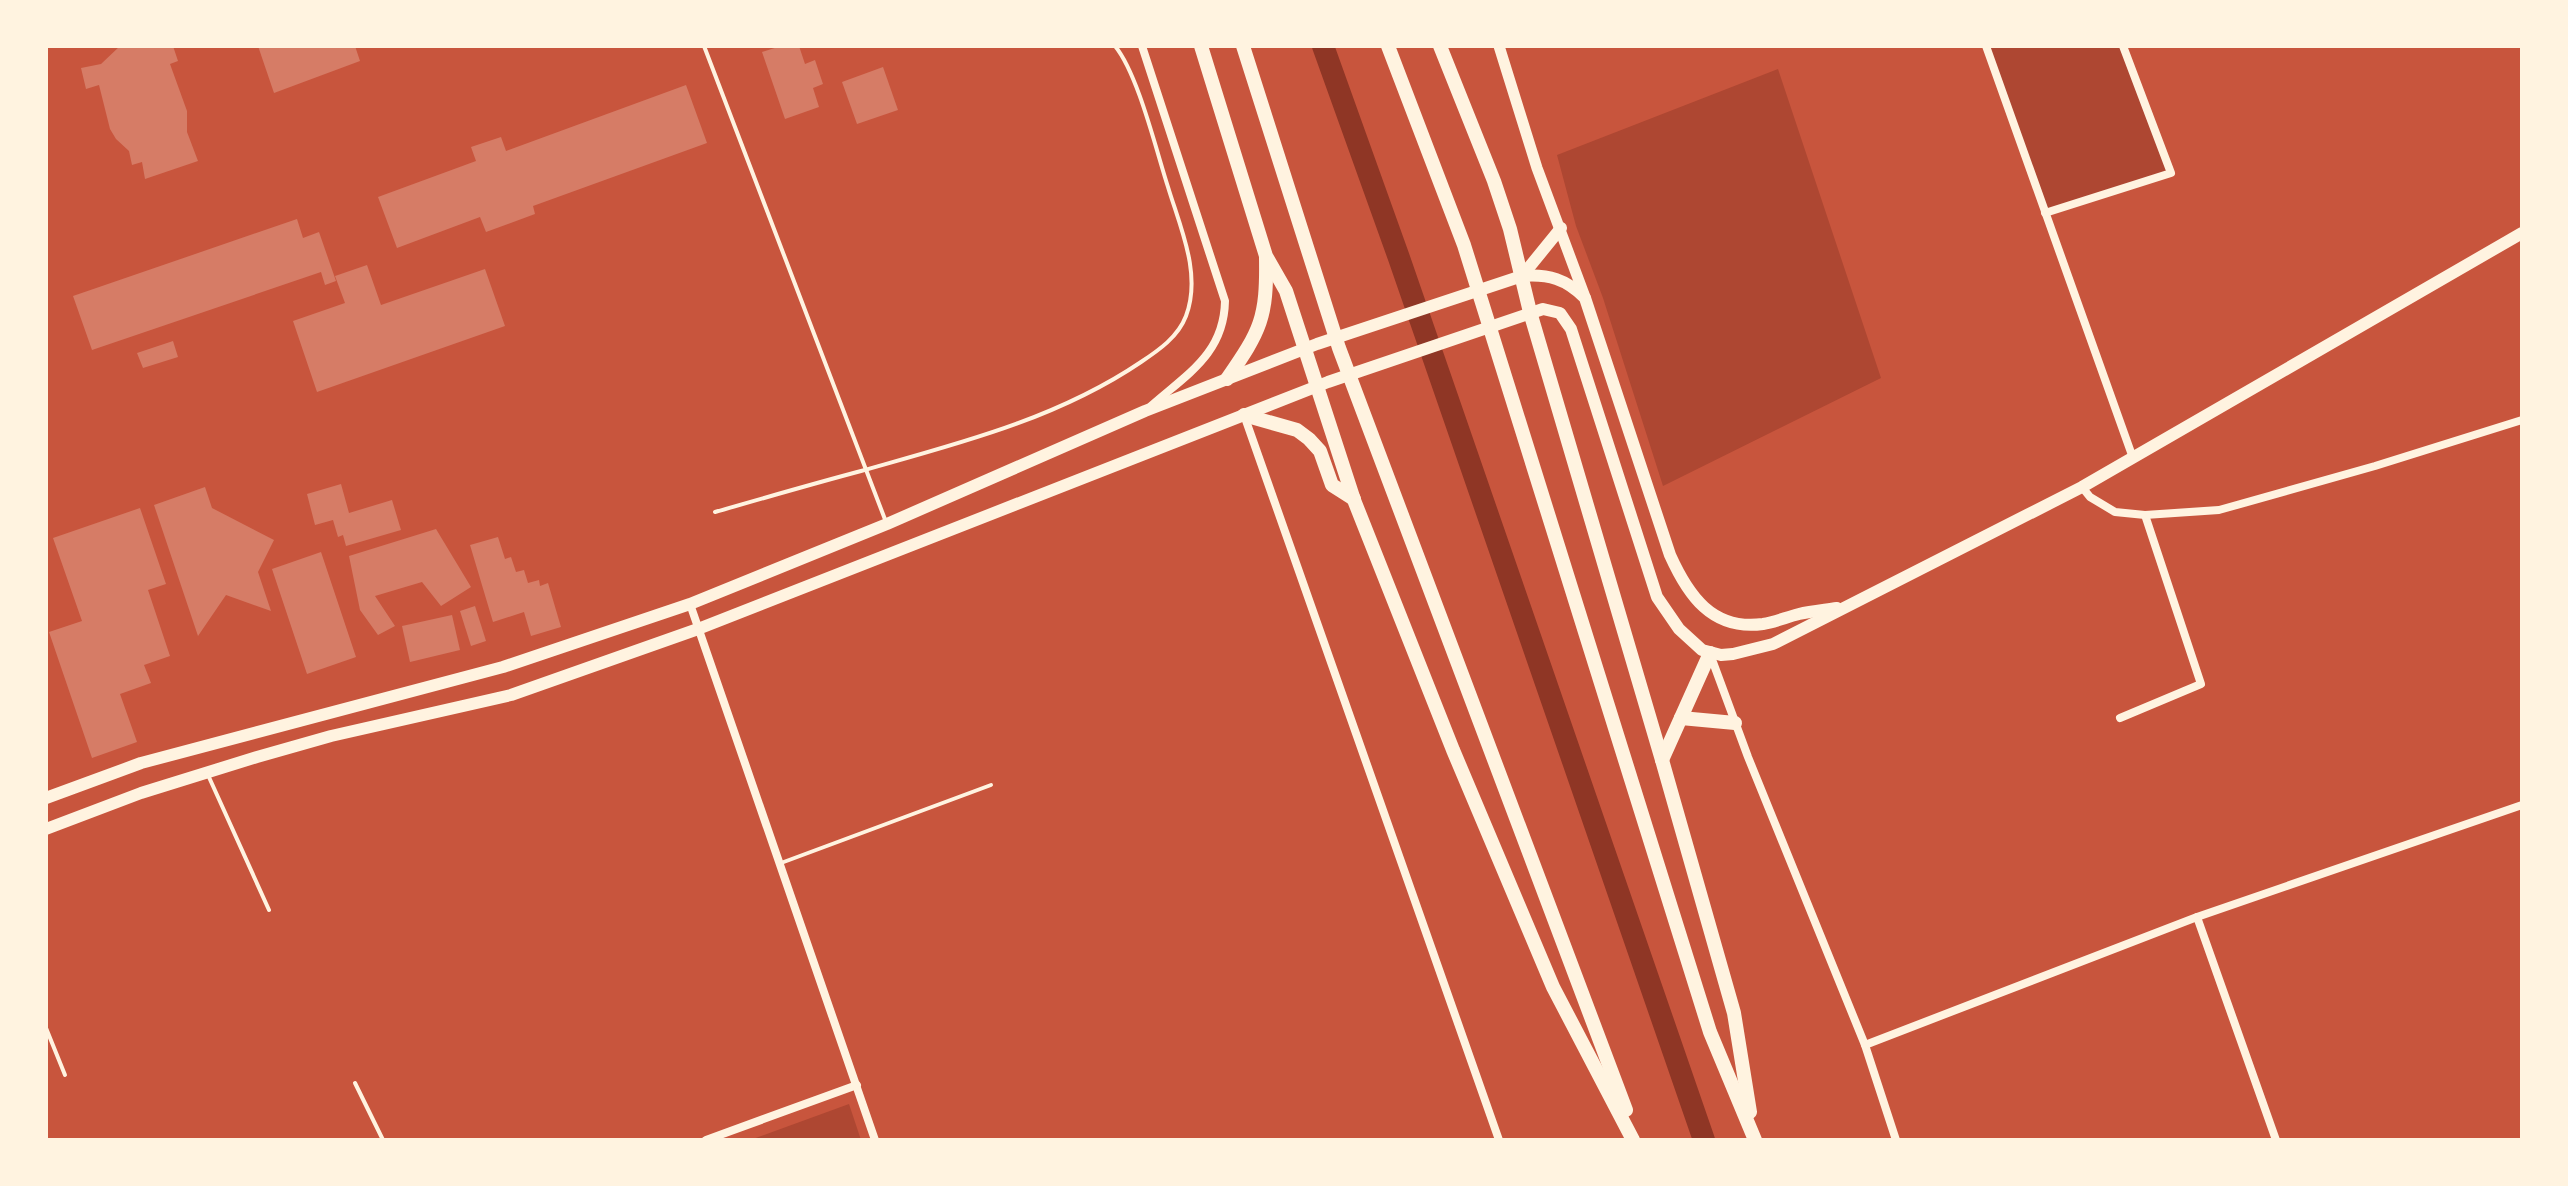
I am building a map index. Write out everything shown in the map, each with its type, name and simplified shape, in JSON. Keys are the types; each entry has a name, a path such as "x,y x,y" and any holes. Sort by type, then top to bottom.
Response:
{"highway":[{"path":"1201,46 1266,256 1286,291 1311,347 1354,500 1453,750 1553,987 1635,1140"},
{"path":"1243,46 1339,348 1635,1140"},
{"path":"1388,46 1464,245 1710,1032 1755,1138"},
{"path":"1440,46 1510,229 1530,312 1734,1013 1755,1138"},
{"path":"1227,379 1246,351 1263,316 1267,299 1266,256"},
{"path":"1244,415 1297,430 1309,439 1320,451 1332,485 1354,500"},
{"path":"1662,760 1710,653"},
{"path":"1681,718 1735,723"}],"main road":[{"path":"1522,276 1561,228"},
{"path":"46,829 141,793 331,736 511,695 698,629 1323,384 1530,312 1552,310 1567,321 1651,584 1690,641 1710,653 1733,654 1773,644 1803,631 1844,606 2082,487 2522,233"},
{"path":"46,798 141,763 503,667 690,604 887,524 1145,411 1311,347 1522,276 1542,274 1563,280 1585,298 1670,555 1689,594 1713,614 1745,625 1761,625 1801,613 1844,606"}],"street":[{"path":"1142,46 1225,301 1225,319 1211,352 1145,411"},
{"path":"1499,46 1537,168 1585,298"},
{"path":"1986,46 2133,458"},
{"path":"2045,213 2171,173 2123,46"},
{"path":"1244,415 1499,1140"},
{"path":"2082,487 2090,497 2115,512 2145,515 2219,510 2522,420"},
{"path":"2120,718 2201,684 2145,515"},
{"path":"690,604 875,1140"},
{"path":"1710,653 1735,723 1865,1045 1896,1140"},
{"path":"1865,1045 2197,917 2522,805"},
{"path":"2197,917 2276,1140"},
{"path":"706,1140 857,1085"}],"lane":[{"path":"704,46 887,524"},
{"path":"715,512 954,446 1070,403 1112,382 1169,341 1182,327 1192,297 1187,248 1141,103 1115,46"},
{"path":"207,772 269,910"},
{"path":"781,863 991,785"},
{"path":"46,1028 65,1075"},
{"path":"355,1083 383,1140"}],"shaded area":[{"path":"1986,46 2123,46 2171,173 2045,213"},
{"path":"1778,69 1881,378 1663,486 1603,298 1576,226 1557,155"},
{"path":"849,1104 861,1140 750,1140"}],"building":[{"path":"120,46 173,46 178,61 170,64 187,111 187,132 198,161 145,179 142,162 132,165 129,151 110,129 99,85 86,89 81,68 101,64"},
{"path":"258,46 355,46 360,61 274,93"},
{"path":"781,46 799,46 805,64 815,60 823,84 813,88 819,107 785,119 762,52"},
{"path":"883,67 898,110 857,124 842,82"},
{"path":"686,85 707,143 533,206 535,214 486,232 480,217 397,248 378,197 476,161 471,147 501,137 506,151"},
{"path":"297,219 303,238 319,232 336,281 325,285 321,272 92,350 73,296"},
{"path":"367,265 381,305 485,269 505,326 317,392 293,321 345,303 335,276"},
{"path":"173,341 178,357 143,368 137,353"},
{"path":"341,484 349,513 392,500 401,530 346,546 343,535 338,537 333,520 315,525 307,494"},
{"path":"205,487 212,508 274,540 258,572 271,611 226,595 198,636 154,505"},
{"path":"140,508 166,584 148,590 170,656 144,665 151,683 120,694 137,742 92,758 49,632 82,621 53,538"},
{"path":"436,529 471,587 441,606 422,582 375,596 395,626 378,635 360,610 349,556"},
{"path":"498,537 505,559 511,557 516,572 524,570 528,583 539,580 540,586 548,583 561,627 531,636 524,612 493,622 470,545"},
{"path":"321,552 356,657 307,674 272,569"},
{"path":"475,606 486,641 471,646 460,611"},
{"path":"452,615 460,650 410,662 402,626"}],"waterway":[{"path":"1323,46 1704,1140"}]}
